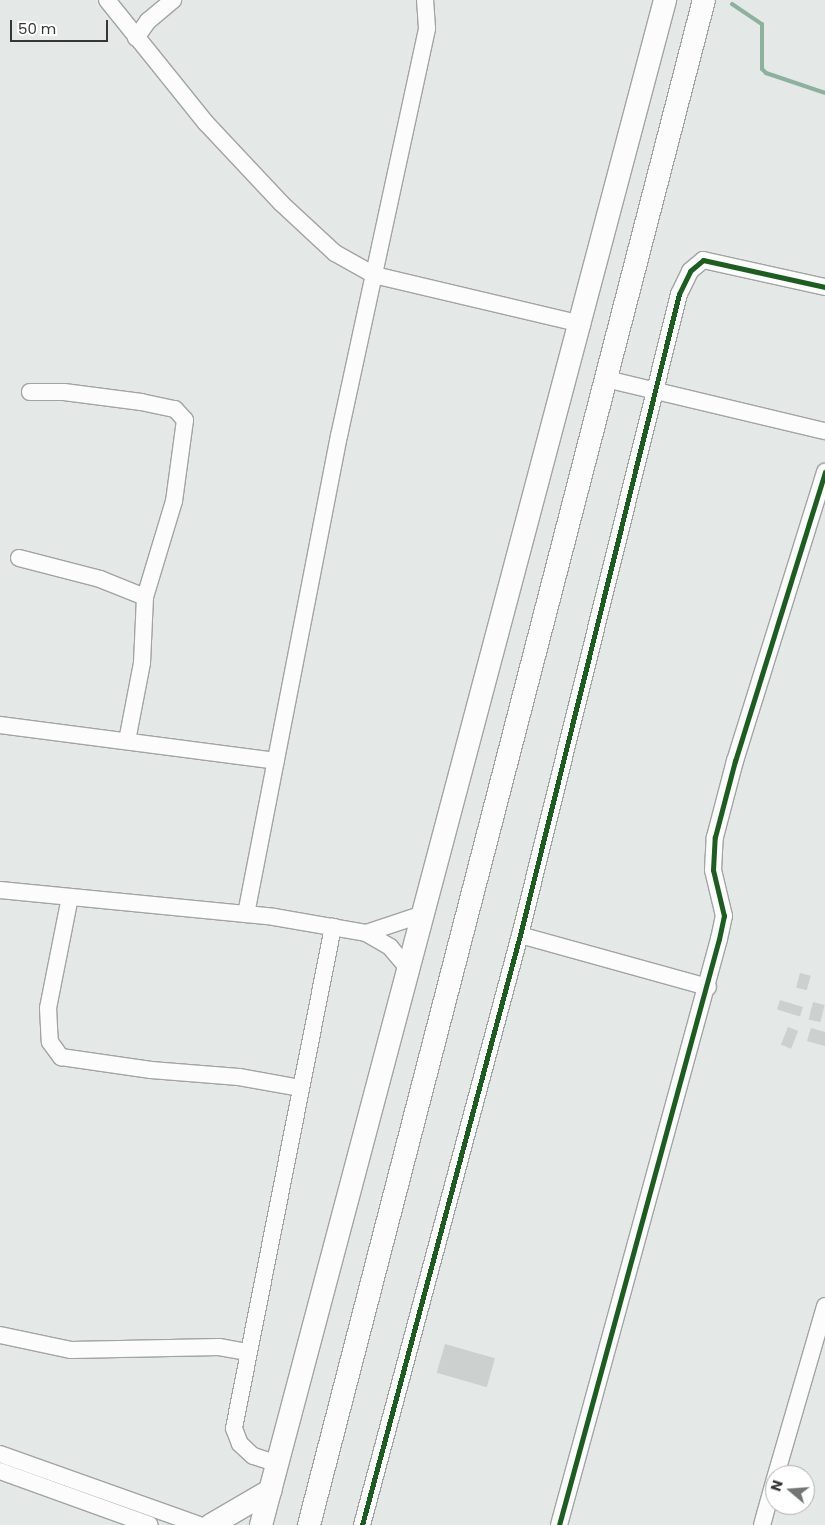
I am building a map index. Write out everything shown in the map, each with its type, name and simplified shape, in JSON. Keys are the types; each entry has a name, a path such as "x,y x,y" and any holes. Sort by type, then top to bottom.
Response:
{"highway":[{"path":"261,1525 582,324 665,0"},
{"path":"309,1525 704,0"},
{"path":"211,1525 271,1490"}],"street":[{"path":"107,0 206,123 281,203 335,253 374,275 582,324"},
{"path":"136,38 148,21 173,0"},
{"path":"246,914 374,275 426,28 426,0"},
{"path":"362,1525 520,935 679,294 690,271 703,260 825,287"},
{"path":"606,379 825,431"},
{"path":"30,392 64,392 141,402 182,413 185,435 174,501 145,597 142,663 127,741"},
{"path":"559,1525 708,987 724,916 714,870 715,837 735,761 825,472"},
{"path":"19,558 100,579 145,597"},
{"path":"0,724 276,761"},
{"path":"0,890 246,914 366,933 390,948 409,970"},
{"path":"70,897 48,1008 50,1042 61,1056 151,1070 239,1077 300,1088"},
{"path":"366,933 423,914"},
{"path":"278,1464 253,1456 240,1444 234,1428 332,927"},
{"path":"520,935 708,987"},
{"path":"779,1465 825,1306"},
{"path":"0,1335 71,1350 219,1347 248,1352"},
{"path":"0,1454 200,1525"},
{"path":"0,1471 150,1525"}],"building":[{"path":"800,973 811,976 807,990 796,987"},
{"path":"780,1000 803,1007 800,1017 777,1010"},
{"path":"813,1002 825,1005 820,1022 809,1019"},
{"path":"788,1027 798,1031 791,1049 781,1045"},
{"path":"811,1028 825,1032 825,1046 807,1041"},
{"path":"445,1344 495,1358 487,1387 437,1373"}],"waterway":[{"path":"732,4 762,24 762,69 766,73 825,93"}],"cycle path":[{"path":"362,1525 520,935 679,294 690,271 703,260 825,287"},
{"path":"559,1525 719,939 724,916 713,870 715,837 735,761 825,472"}]}
